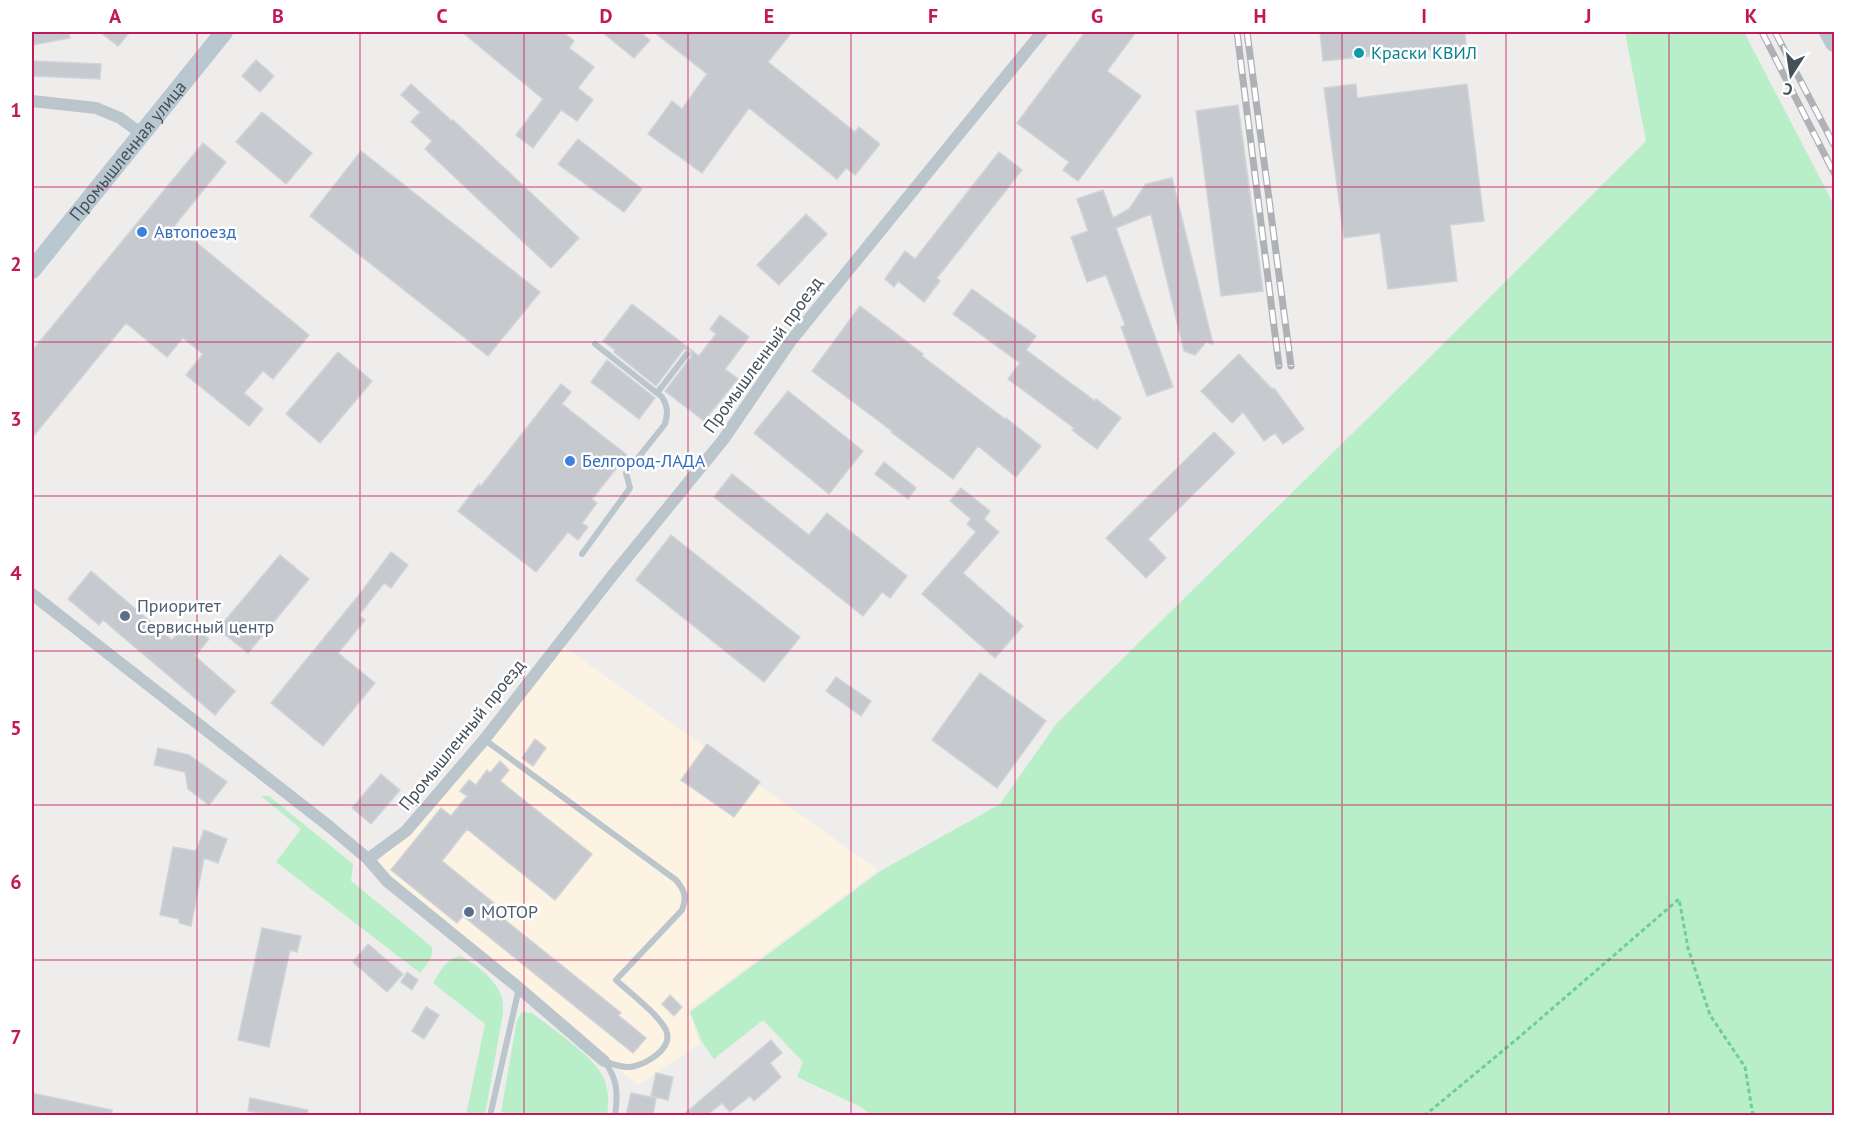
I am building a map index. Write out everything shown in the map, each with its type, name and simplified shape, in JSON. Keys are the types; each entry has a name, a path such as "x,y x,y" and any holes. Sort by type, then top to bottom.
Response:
{"street":[{"name":"Промышленная улица","path":"32,270 224,32"},
{"name":"Промышленный проезд","path":"368,859 406,831 484,740 605,585 723,440 790,342 1042,32"},
{"path":"1828,32 1834,43"},
{"path":"32,101 96,108 120,118 141,134"},
{"path":"32,594 217,737 368,859 387,881 519,988 604,1061"}],"lane":[{"path":"582,554 630,488 626,473 664,424 668,414 666,404 657,393 595,344"},
{"path":"657,393 687,354"},
{"path":"484,740 676,880 684,889 686,899 682,910 616,980 662,1023 667,1034 667,1043 662,1050 643,1064 630,1067 604,1061"},
{"path":"490,1116 519,988"},
{"path":"604,1061 615,1077 618,1097 615,1116"}],"path":[{"path":"1424,1116 1679,899 1688,948 1710,1015 1745,1067 1753,1116"}],"shaded area":[{"path":"559,643 878,870 688,1011 700,1043 638,1085 372,870"}],"green space":[{"path":"1625,32 1744,32 1834,205 1834,1115 871,1115 861,1107 797,1077 803,1062 763,1020 714,1059 702,1042 690,1012 882,870 1000,804 1057,723 1412,375 1646,141"},
{"path":"261,796 269,796 353,864 351,881 431,946 431,957 420,973 276,862 301,829"},
{"path":"460,956 473,963 491,979 502,1000 503,1013 485,1115 466,1115 485,1024 433,983 447,963"},
{"path":"522,1012 532,1013 570,1042 597,1067 607,1090 607,1115 516,1116 501,1112 517,1020"}],"building":[{"path":"32,32 69,32 70,38 32,45"},
{"path":"100,32 130,32 118,46"},
{"path":"462,32 563,32 574,41 569,48 594,67 578,88 593,100 577,121 561,110 533,148 516,135 543,99"},
{"path":"602,32 640,32 650,40 634,58"},
{"path":"654,32 792,32 768,62 855,132 859,127 880,144 855,175 846,168 837,179 749,108 702,173 648,134 672,101 682,109 707,74"},
{"path":"1085,32 1136,32 1107,71 1141,96 1078,181 1063,170 1069,162 1017,123"},
{"name":"Краски КВИЛ","path":"1320,32 1465,32 1466,46 1323,61"},
{"path":"256,60 274,76 260,92 242,76"},
{"path":"32,61 101,64 100,79 32,76"},
{"path":"411,84 453,120 579,238 551,268 425,149 432,141 411,122 420,112 401,95"},
{"path":"1356,84 1357,98 1467,84 1484,221 1450,225 1457,281 1388,289 1380,233 1344,238 1324,88"},
{"path":"1238,105 1263,291 1221,296 1196,111"},
{"path":"262,112 312,153 286,184 236,142"},
{"path":"578,139 642,189 624,212 558,164"},
{"path":"203,143 226,162 175,225 309,335 273,379 263,371 244,393 263,409 249,426 186,375 203,354 183,338 167,357 126,323 32,438 32,351"},
{"path":"361,151 540,292 488,356 310,216"},
{"path":"999,152 1022,170 937,278 940,281 924,302 898,281 894,287 885,279 905,251 915,259"},
{"path":"1172,178 1213,344 1206,342 1195,355 1184,351 1151,214 1116,228 1173,387 1147,396 1121,327 1125,325 1106,275 1087,282 1071,237 1088,231 1077,199 1103,190 1113,218 1129,209 1146,184"},
{"path":"806,214 827,234 779,285 757,265"},
{"path":"972,289 1036,336 1026,350 1121,418 1097,449 1072,430 1074,428 1008,379 1020,363 953,314"},
{"path":"632,304 699,356 716,334 710,329 720,315 749,337 725,369 738,379 704,421 665,391 691,357 691,350 683,350 656,386 603,341"},
{"path":"860,306 1041,446 1016,477 978,446 953,479 812,371"},
{"path":"338,352 372,381 320,443 286,414"},
{"path":"1239,354 1272,389 1274,388 1304,429 1283,444 1275,433 1264,441 1243,412 1232,423 1201,391"},
{"path":"607,360 655,398 639,419 591,382"},
{"path":"561,384 571,392 562,404 627,455 592,499 597,503 582,523 588,527 578,540 568,532 536,572 458,511 479,484 481,486"},
{"path":"788,391 863,451 829,494 754,433"},
{"path":"1214,432 1235,453 1148,539 1166,558 1146,578 1106,538"},
{"path":"884,462 916,488 908,499 875,474"},
{"path":"732,474 809,535 827,513 907,576 890,598 882,592 863,616 714,497"},
{"path":"961,488 990,511 984,519 999,532 963,573 1023,626 995,658 922,594 976,532 967,524 971,519 950,501"},
{"path":"671,535 800,637 764,682 636,580"},
{"path":"391,552 408,565 391,588 384,583 359,615 365,620 338,653 375,683 323,746 271,703"},
{"path":"280,555 309,579 248,653 218,629"},
{"path":"91,571 172,640 189,621 209,639 195,656 235,691 215,715 103,620 99,625 68,599"},
{"path":"980,673 1046,721 997,788 932,740"},
{"path":"836,677 871,701 861,716 826,691"},
{"path":"535,739 546,748 533,766 522,758"},
{"path":"707,744 760,782 734,817 681,780"},
{"path":"158,748 189,755 227,782 209,805 188,789 185,772 154,765"},
{"name":"МОТОР","path":"500,761 509,770 500,781 592,854 555,900 467,829 442,861 494,903 490,908 621,1013 618,1015 646,1038 633,1053 463,916 457,923 391,870 441,808 451,816 467,796 460,791 469,780 476,785 487,770 490,773"},
{"path":"381,774 400,790 371,824 352,808"},
{"path":"204,830 227,839 218,863 204,858 191,926 179,923 179,919 160,915 173,847 196,851"},
{"path":"262,928 301,936 297,952 290,950 269,1047 238,1040"},
{"path":"368,944 403,974 387,992 353,962"},
{"path":"407,972 418,980 412,990 401,982"},
{"path":"670,995 682,1007 674,1016 662,1004"},
{"path":"426,1007 439,1015 424,1039 412,1031"},
{"path":"771,1040 782,1053 770,1063 781,1077 754,1101 750,1096 730,1112 722,1103 706,1116 682,1116"},
{"path":"656,1073 673,1077 668,1100 651,1096"},
{"path":"32,1093 112,1110 112,1116 32,1116"},
{"path":"631,1093 656,1098 653,1116 626,1116"},
{"path":"250,1098 308,1110 307,1116 270,1116 248,1111"}],"railway":[{"path":"1237,32 1279,366"},
{"path":"1247,32 1291,366"},
{"path":"1762,32 1834,173"},
{"path":"1775,32 1834,145"}],"place":[{"name":"Краски КВИЛ","path":"1359,53"},
{"name":"Автопоезд","path":"142,232"},
{"name":"Белгород-ЛАДА","path":"570,461"},
{"name":"Приоритет Сервисный центр","path":"125,616"},
{"name":"МОТОР","path":"469,912"}]}
